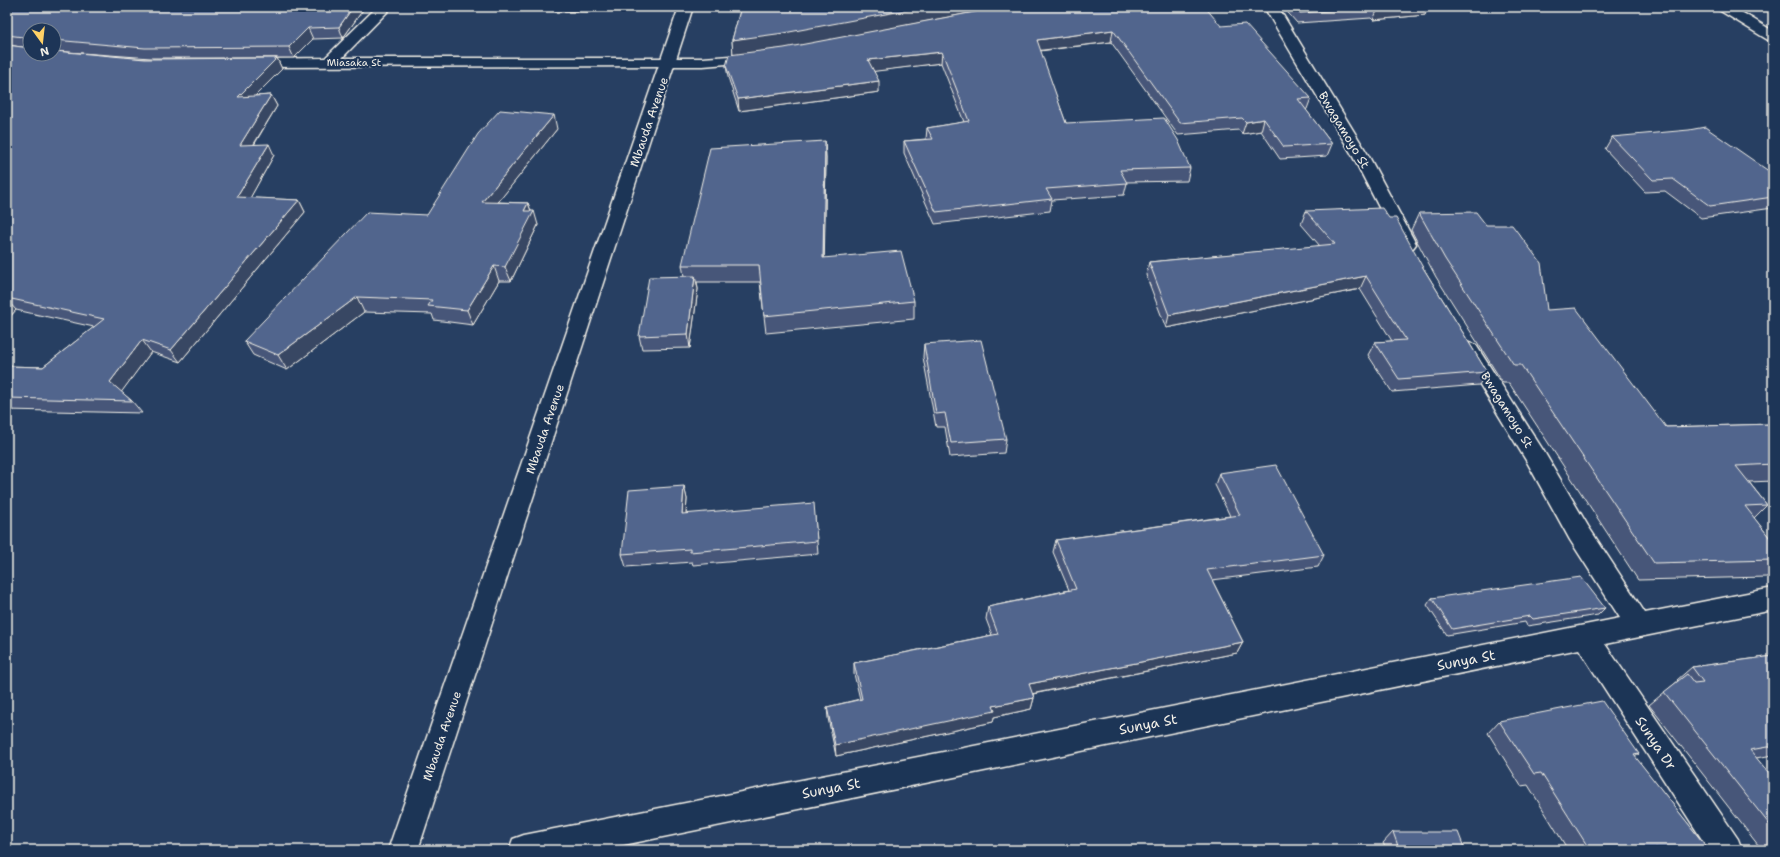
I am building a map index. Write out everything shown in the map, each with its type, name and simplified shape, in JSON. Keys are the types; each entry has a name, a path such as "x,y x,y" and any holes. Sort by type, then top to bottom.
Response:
{"street":[{"path":"330,62 385,7"},
{"name":"Mbauda Avenue","path":"403,850 669,62 686,7"},
{"name":"Bwagamoyo St","path":"1271,7 1359,153 1415,257"},
{"path":"1724,7 1773,37"},
{"name":"Miasaka St","path":"239,63 669,62 726,61 770,56"},
{"name":"Bwagamoyo St","path":"1458,331 1536,456 1579,533 1638,625"},
{"name":"Sunya St","path":"524,850 1773,599"},
{"name":"Sunya Dr","path":"1585,636 1727,850"}],"building":[{"path":"7,7 353,7 339,27 308,28 289,47 145,48 62,41 62,22 22,22 22,37 7,35"},
{"path":"741,7 923,7 784,33 732,40"},
{"path":"1001,7 1205,7 1221,26 1245,24 1311,98 1298,99 1332,144 1284,147 1264,119 1246,122 1242,118 1180,123 1113,30 1037,40 1066,123 1164,118 1178,140 1190,168 1120,170 1127,183 1046,189 1052,199 936,212 904,141 933,139 927,128 969,121 942,52 868,60 879,81 738,99 726,66 729,55 784,48"},
{"path":"1294,7 1414,7 1377,11 1374,8 1300,13"},
{"path":"7,45 22,47 22,62 62,62 62,52 145,59 277,58 238,97 271,95 240,145 269,144 237,197 299,200 171,350 142,340 110,382 132,401 7,398 7,366 43,367 104,319 7,298"},
{"path":"500,110 554,115 482,202 528,203 524,211 534,211 505,267 494,266 467,310 428,306 432,300 357,297 278,355 244,341 367,212 427,215 478,134"},
{"path":"1705,127 1773,174 1773,197 1710,206 1673,179 1653,180 1612,137 1689,130"},
{"path":"825,141 823,258 901,251 914,301 764,316 759,265 682,265 710,148"},
{"path":"1382,208 1389,218 1396,218 1422,266 1487,372 1399,379 1375,342 1406,340 1366,276 1169,315 1149,262 1335,244 1306,211"},
{"path":"1476,212 1486,225 1512,225 1541,263 1547,310 1576,308 1666,427 1773,424 1773,464 1736,466 1767,505 1745,506 1773,542 1773,560 1654,563 1521,365 1514,365 1445,259 1419,213"},
{"path":"695,276 688,334 639,336 649,277"},
{"path":"981,340 1006,439 951,443 945,413 936,414 924,344"},
{"path":"1276,465 1324,555 1207,570 1243,642 1029,684 1034,698 993,706 995,711 835,745 827,707 862,699 854,663 998,634 988,607 1076,589 1056,540 1240,515 1219,473"},
{"path":"684,486 682,514 814,503 817,541 690,552 690,549 622,554 629,490"},
{"path":"1581,577 1605,608 1533,619 1530,616 1452,629 1432,598"},
{"path":"1773,656 1773,746 1750,750 1773,778 1773,829 1664,692 1687,674 1694,683 1703,682 1692,667"},
{"path":"1602,701 1639,754 1634,755 1709,850 1658,850 1657,848 1648,850 1590,850 1541,773 1534,774 1499,721"},
{"path":"1393,832 1458,832 1465,850 1334,850 1334,848 1398,846"}]}
